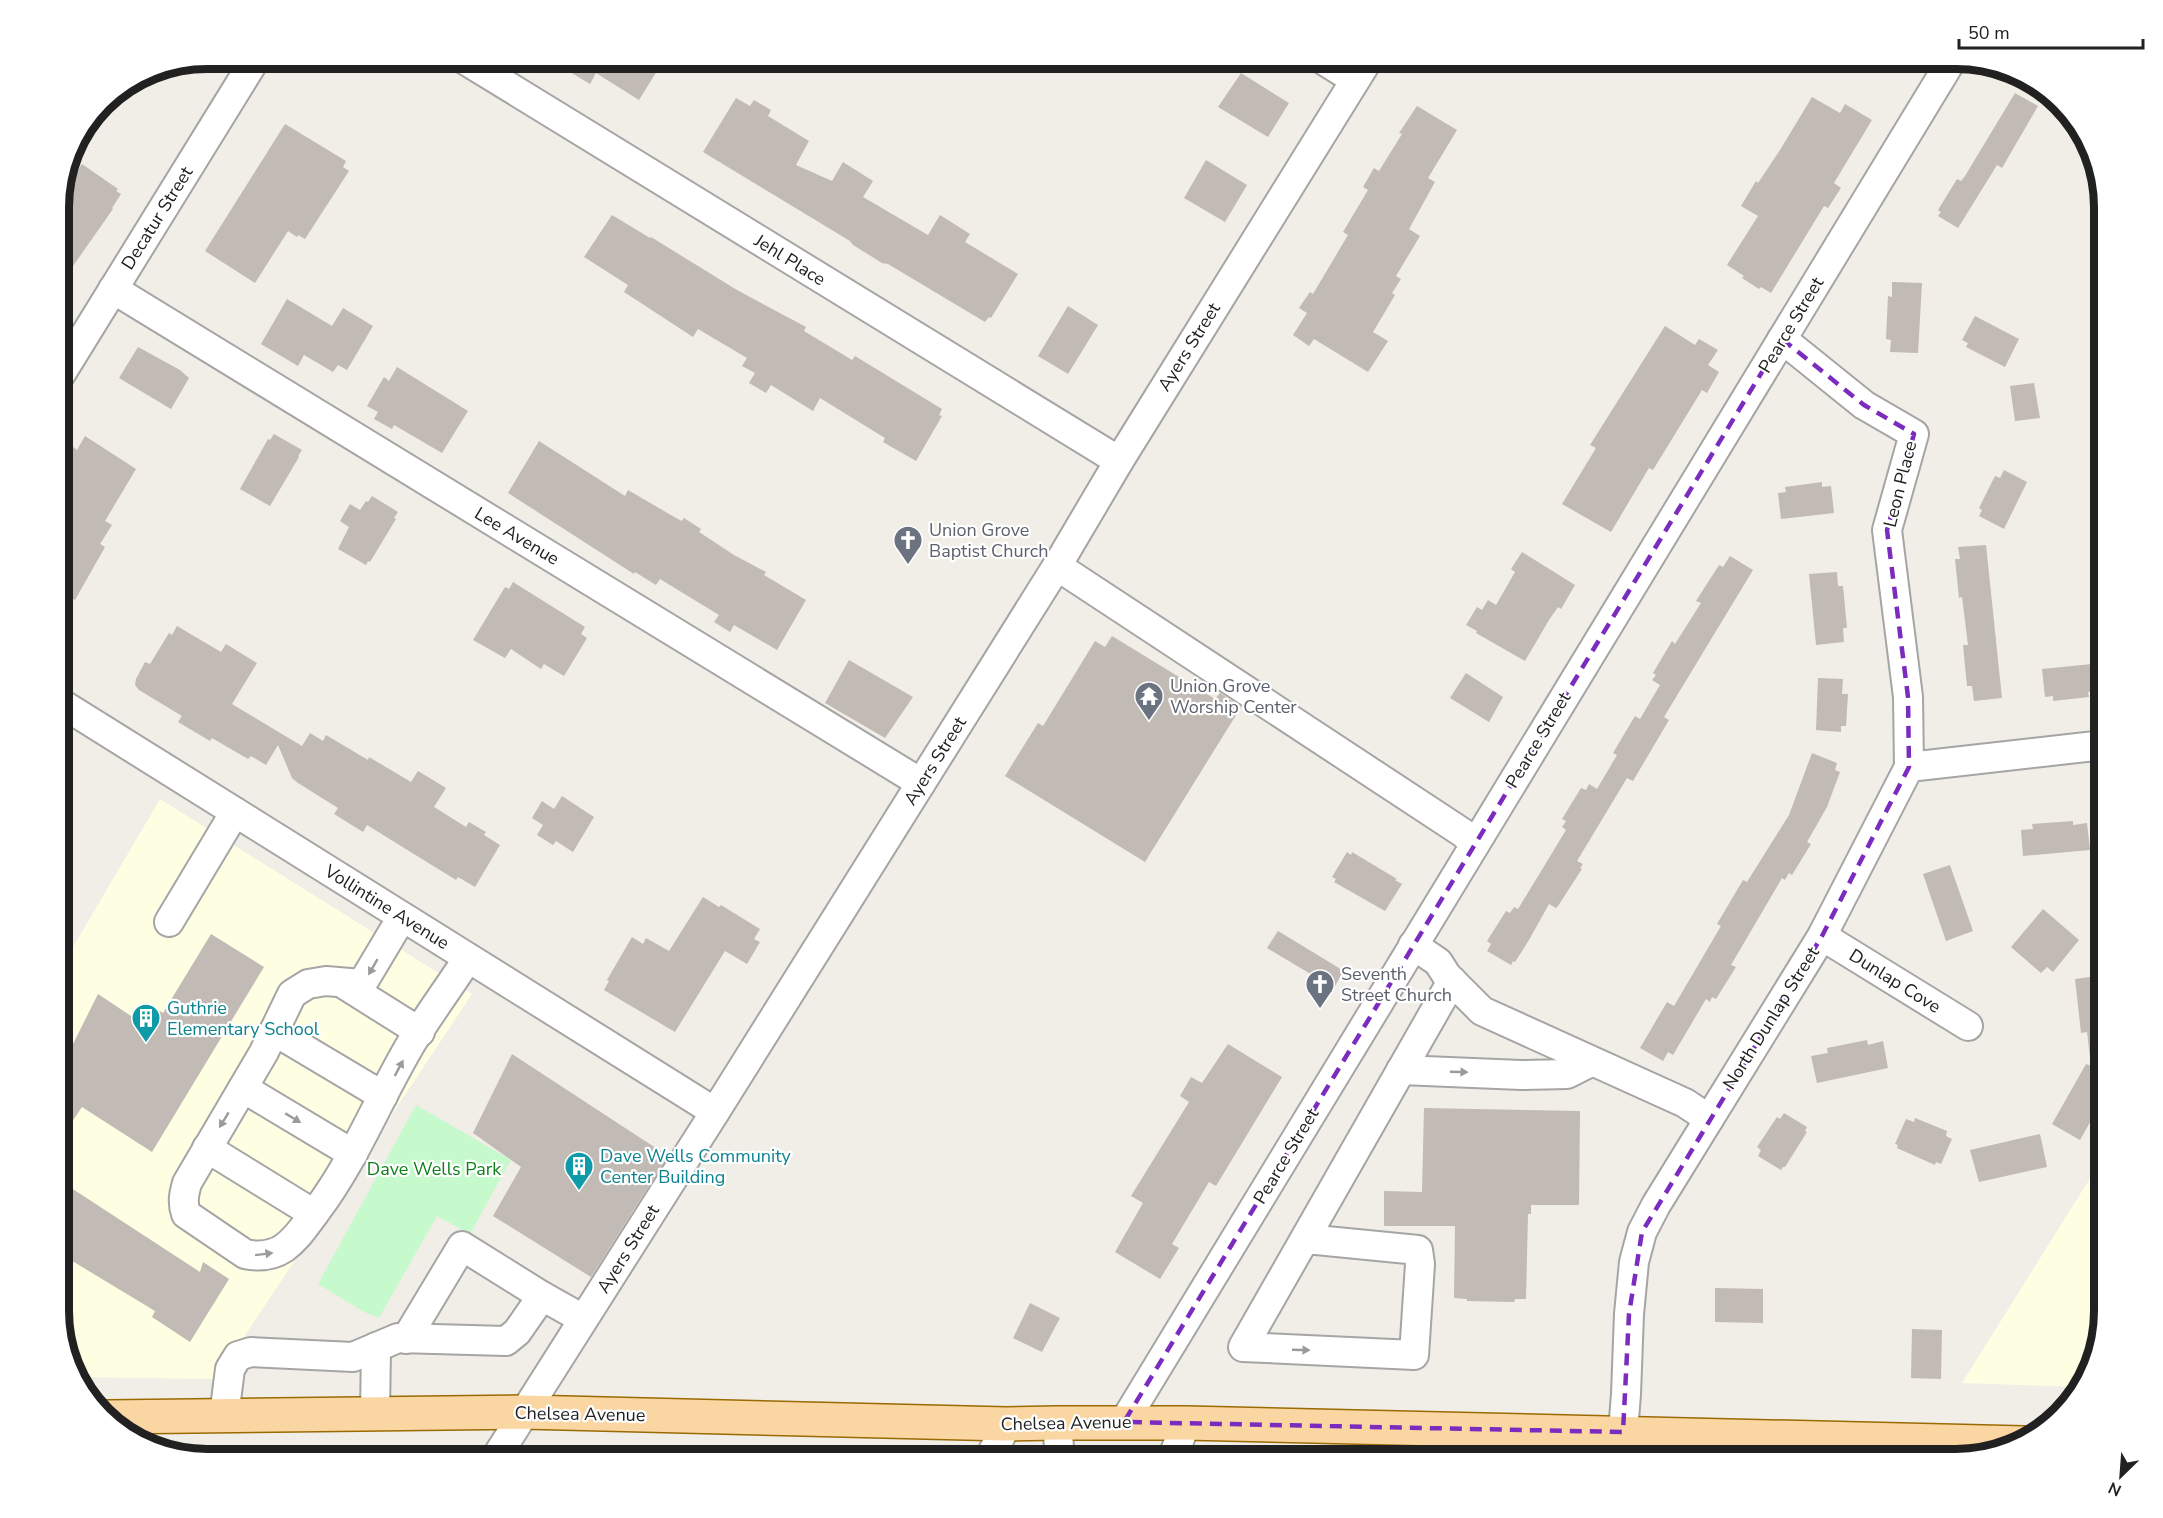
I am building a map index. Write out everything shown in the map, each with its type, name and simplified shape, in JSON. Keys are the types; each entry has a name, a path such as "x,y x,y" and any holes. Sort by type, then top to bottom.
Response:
{"main road":[{"name":"Chelsea Avenue","path":"118,1417 524,1412 1007,1424 1124,1422 1623,1432 1997,1442"}],"street":[{"name":"Decatur Street","path":"69,360 249,69"},
{"name":"Jehl Place","path":"480,69 1119,461"},
{"name":"Ayers Street","path":"502,1449 1057,566 1119,461 1362,69"},
{"name":"Pearce Street","path":"1124,1422 1946,69"},
{"name":"Lee Avenue","path":"112,289 921,783"},
{"name":"Leon Place","path":"1782,339 1864,405 1914,434 1887,530 1908,697 1909,767"},
{"path":"1057,566 1463,833 1475,844"},
{"name":"Vollintine Avenue","path":"69,708 715,1112"},
{"path":"1909,767 2094,746"},
{"name":"North Dunlap Street","path":"1613,1449 1623,1432 1629,1314 1634,1262 1642,1232 1822,936 1909,767"},
{"path":"169,922 235,812"},
{"path":"402,917 362,984 326,981 299,988 292,994 243,1088 187,1183 183,1195 186,1214 245,1254 270,1255 298,1236 339,1181 420,1032 468,958"},
{"name":"Dunlap Cove","path":"1822,936 1968,1026"},
{"path":"1413,945 1438,962 1452,981 1482,1011 1685,1103 1709,1119"},
{"path":"1306,1239 1418,1250 1420,1264 1414,1355 1243,1347 1452,981"},
{"path":"342,983 420,1032"},
{"path":"274,1031 384,1096"},
{"path":"1401,1070 1521,1075 1567,1074 1591,1062"},
{"path":"243,1088 353,1154"},
{"path":"207,1148 314,1214"},
{"path":"406,1339 462,1246 542,1296 584,1319"},
{"path":"224,1416 230,1369 238,1356 251,1352 353,1357 398,1338 506,1341 517,1332 542,1296"},
{"path":"375,1414 376,1347"},
{"path":"1057,1423 1059,1449"},
{"path":"994,1449 1007,1424"},
{"path":"1177,1449 1186,1424"}],"highlighted area":[{"path":"1782,339 1864,405 1914,434 1887,530 1908,697 1909,767 1822,936 1642,1232 1629,1314 1623,1432 1124,1422"}],"shaded area":[{"path":"160,799 472,994 216,1379 86,1377 74,1347 69,1320 69,954"},
{"path":"2094,1172 2093,1329 2087,1355 2072,1387 1962,1383"}],"green space":[{"name":"Dave Wells Park","path":"416,1105 511,1160 470,1234 437,1216 379,1318 364,1312 318,1284"}],"building":[{"path":"565,69 658,69 639,100 596,73 590,84"},
{"path":"1241,73 1289,103 1268,137 1218,107"},
{"path":"2015,93 2038,106 2002,168 1997,165 1958,228 1938,216 1941,212 1938,210 1957,179 1961,181 1965,176"},
{"path":"1812,97 1840,113 1845,104 1872,120 1834,183 1841,188 1828,208 1824,206 1771,293 1761,287 1759,289 1727,265 1758,216 1741,206 1756,181 1758,183 1780,150"},
{"path":"736,98 750,106 754,100 771,110 768,116 809,141 796,165 832,181 843,162 873,181 863,197 928,235 940,215 970,234 965,242 1018,274 991,318 989,317 985,322 888,264 882,263 850,241 703,152"},
{"path":"1417,106 1457,130 1428,178 1435,182 1409,229 1420,236 1396,276 1401,279 1392,293 1395,295 1373,332 1388,341 1368,372 1314,339 1309,346 1293,335 1307,313 1299,308 1310,292 1313,294 1348,235 1343,232 1368,190 1363,187 1374,168 1379,171 1402,134 1399,133"},
{"path":"285,124 346,161 343,167 349,171 305,239 288,231 255,283 205,251"},
{"path":"1206,160 1247,185 1225,222 1184,198"},
{"path":"82,164 118,189 116,191 121,194 69,272 69,198 72,178"},
{"path":"612,215 737,290 806,327 804,331 852,360 855,356 942,409 939,415 942,416 916,461 883,442 885,438 820,398 813,411 771,385 766,393 749,383 755,373 742,366 747,358 698,329 693,337 624,292 628,285 584,257"},
{"path":"1892,282 1922,283 1918,353 1890,352 1891,340 1886,339 1888,296 1892,297"},
{"path":"287,299 332,326 343,308 373,326 347,370 338,365 333,372 304,355 298,366 261,344"},
{"path":"1068,306 1098,325 1068,374 1038,356"},
{"path":"1975,316 2019,339 2005,367 1966,347 1968,343 1962,340"},
{"path":"1665,326 1695,345 1699,339 1718,350 1708,365 1719,372 1707,393 1702,390 1653,470 1649,468 1611,532 1562,504 1596,448 1590,445"},
{"path":"138,347 180,370 189,378 171,409 119,378"},
{"path":"397,367 468,411 442,453 394,425 392,429 374,419 378,412 367,406 384,377 389,381"},
{"path":"2034,383 2040,418 2015,421 2010,386"},
{"path":"274,434 302,450 270,506 240,489 268,439 270,440"},
{"path":"85,436 136,469 105,521 112,525 100,544 105,547 75,600 69,597 69,451 72,446 77,450"},
{"path":"539,441 625,496 628,490 682,521 684,518 701,529 699,532 734,555 766,572 764,575 806,600 777,650 734,625 730,632 714,622 719,615 660,579 656,585 635,572 634,574 508,493"},
{"path":"2004,470 2027,482 2004,529 1979,516 1982,510 1979,508 1995,476 2000,478"},
{"path":"1822,482 1822,487 1831,486 1834,513 1781,519 1778,493 1786,492 1785,487"},
{"path":"372,496 398,512 394,518 396,519 366,565 338,549 349,527 340,521 350,504 360,510"},
{"path":"1986,545 2002,698 1974,701 1972,686 1967,686 1963,645 1968,645 1962,597 1959,598 1955,559 1960,559 1958,547"},
{"path":"1522,552 1575,585 1561,609 1558,607 1549,620 1525,661 1466,625 1477,607 1482,610 1488,600 1496,605 1515,572 1511,569"},
{"path":"1730,556 1753,570 1664,717 1669,720 1633,781 1627,778 1577,861 1583,864 1580,868 1582,869 1558,906 1556,908 1549,904 1529,940 1511,965 1487,951 1491,944 1487,941 1506,911 1510,913 1514,907 1518,909 1566,830 1562,827 1566,821 1562,819 1581,788 1586,790 1589,784 1597,789 1617,755 1613,753 1635,716 1640,719 1660,685 1652,680 1656,675 1653,673 1672,641 1675,644 1701,603 1696,601 1719,565 1723,567"},
{"path":"1837,572 1838,586 1843,586 1847,628 1843,628 1844,642 1816,645 1809,574"},
{"path":"513,582 585,627 581,634 587,638 564,676 544,664 541,669 511,649 505,658 473,640 505,587 509,589"},
{"path":"177,626 221,652 226,644 257,663 232,704 302,746 310,733 323,741 326,735 411,782 418,771 446,788 434,807 466,827 469,822 486,832 484,835 500,845 475,887 458,877 456,880 367,825 363,832 334,814 338,808 292,778 278,745 266,765 251,756 248,759 212,738 210,741 178,722 182,716 139,690 135,685 136,679 145,662 150,664 169,633 172,635"},
{"path":"1112,636 1215,699 1220,693 1241,707 1145,862 1005,776 1038,723 1043,726 1095,641 1105,647"},
{"path":"849,660 913,697 885,738 825,703"},
{"path":"2092,664 2094,691 2088,692 2089,697 2053,701 2053,696 2045,697 2042,669"},
{"path":"1466,673 1503,697 1489,722 1450,698"},
{"path":"1818,678 1843,679 1842,694 1848,694 1846,726 1841,726 1841,732 1816,730"},
{"path":"1812,753 1837,763 1835,770 1840,772 1827,807 1807,842 1811,844 1792,875 1789,873 1785,880 1782,878 1731,965 1736,967 1716,999 1712,997 1710,1002 1706,999 1673,1055 1668,1052 1663,1061 1640,1048 1667,1002 1674,1006 1721,926 1717,924 1743,880 1747,882 1789,815"},
{"path":"562,796 594,817 573,852 556,841 553,845 537,835 543,825 532,818 542,801 554,809"},
{"path":"2073,821 2073,825 2087,823 2090,850 2023,856 2021,830 2033,829 2032,824"},
{"path":"1347,852 1351,855 1352,852 1402,884 1385,911 1334,882 1336,879 1332,877"},
{"path":"1950,865 1973,931 1946,941 1923,874"},
{"path":"703,897 719,907 721,905 760,929 754,939 760,942 747,964 725,951 675,1032 604,990 609,981 607,980 632,937 643,944 646,938 669,951"},
{"path":"2043,909 2079,940 2053,972 2047,967 2041,973 2011,947"},
{"path":"1278,931 1343,972 1334,988 1267,948"},
{"name":"Guthrie Elementary School","path":"211,934 264,967 152,1152 82,1107 69,1126 69,1047 71,1048 98,994 134,1018 147,1003 163,1013"},
{"path":"2094,976 2094,1118 2080,1140 2052,1124 2086,1064 2091,1066 2087,1032 2081,1033 2075,979"},
{"path":"1867,1040 1868,1045 1883,1041 1888,1068 1817,1083 1811,1056 1828,1053 1827,1048"},
{"path":"1228,1044 1282,1077 1216,1186 1209,1182 1172,1244 1179,1248 1160,1279 1115,1252 1143,1203 1131,1196 1189,1102 1180,1096 1191,1077 1202,1083"},
{"name":"Dave Wells Community Center Building","path":"512,1054 668,1156 591,1277 493,1216 521,1167 473,1133"},
{"path":"1424,1108 1580,1111 1579,1205 1531,1205 1531,1214 1528,1214 1526,1299 1515,1299 1514,1302 1467,1301 1467,1299 1454,1298 1455,1226 1384,1226 1384,1191 1422,1192"},
{"path":"1784,1113 1807,1127 1805,1131 1807,1132 1781,1170 1758,1156 1761,1150 1757,1147 1777,1117 1780,1119"},
{"path":"1915,1118 1947,1131 1946,1136 1952,1139 1941,1164 1936,1162 1935,1165 1897,1148 1898,1145 1895,1144 1906,1119 1914,1122"},
{"path":"2040,1134 2047,1167 1979,1182 1970,1150"},
{"path":"69,1187 200,1272 203,1262 229,1279 190,1342 152,1317 155,1311 69,1259"},
{"path":"1715,1288 1763,1289 1763,1323 1715,1322"},
{"path":"1030,1303 1060,1318 1042,1352 1013,1338"},
{"path":"1912,1329 1942,1330 1941,1379 1911,1378"}],"place":[{"name":"Union Grove Baptist Church","path":"908,566"},
{"name":"Union Grove Worship Center","path":"1149,722"},
{"name":"Seventh Street Church","path":"1320,1010"},
{"name":"Guthrie Elementary School","path":"146,1044"},
{"name":"Dave Wells Community Center Building","path":"579,1192"}]}
